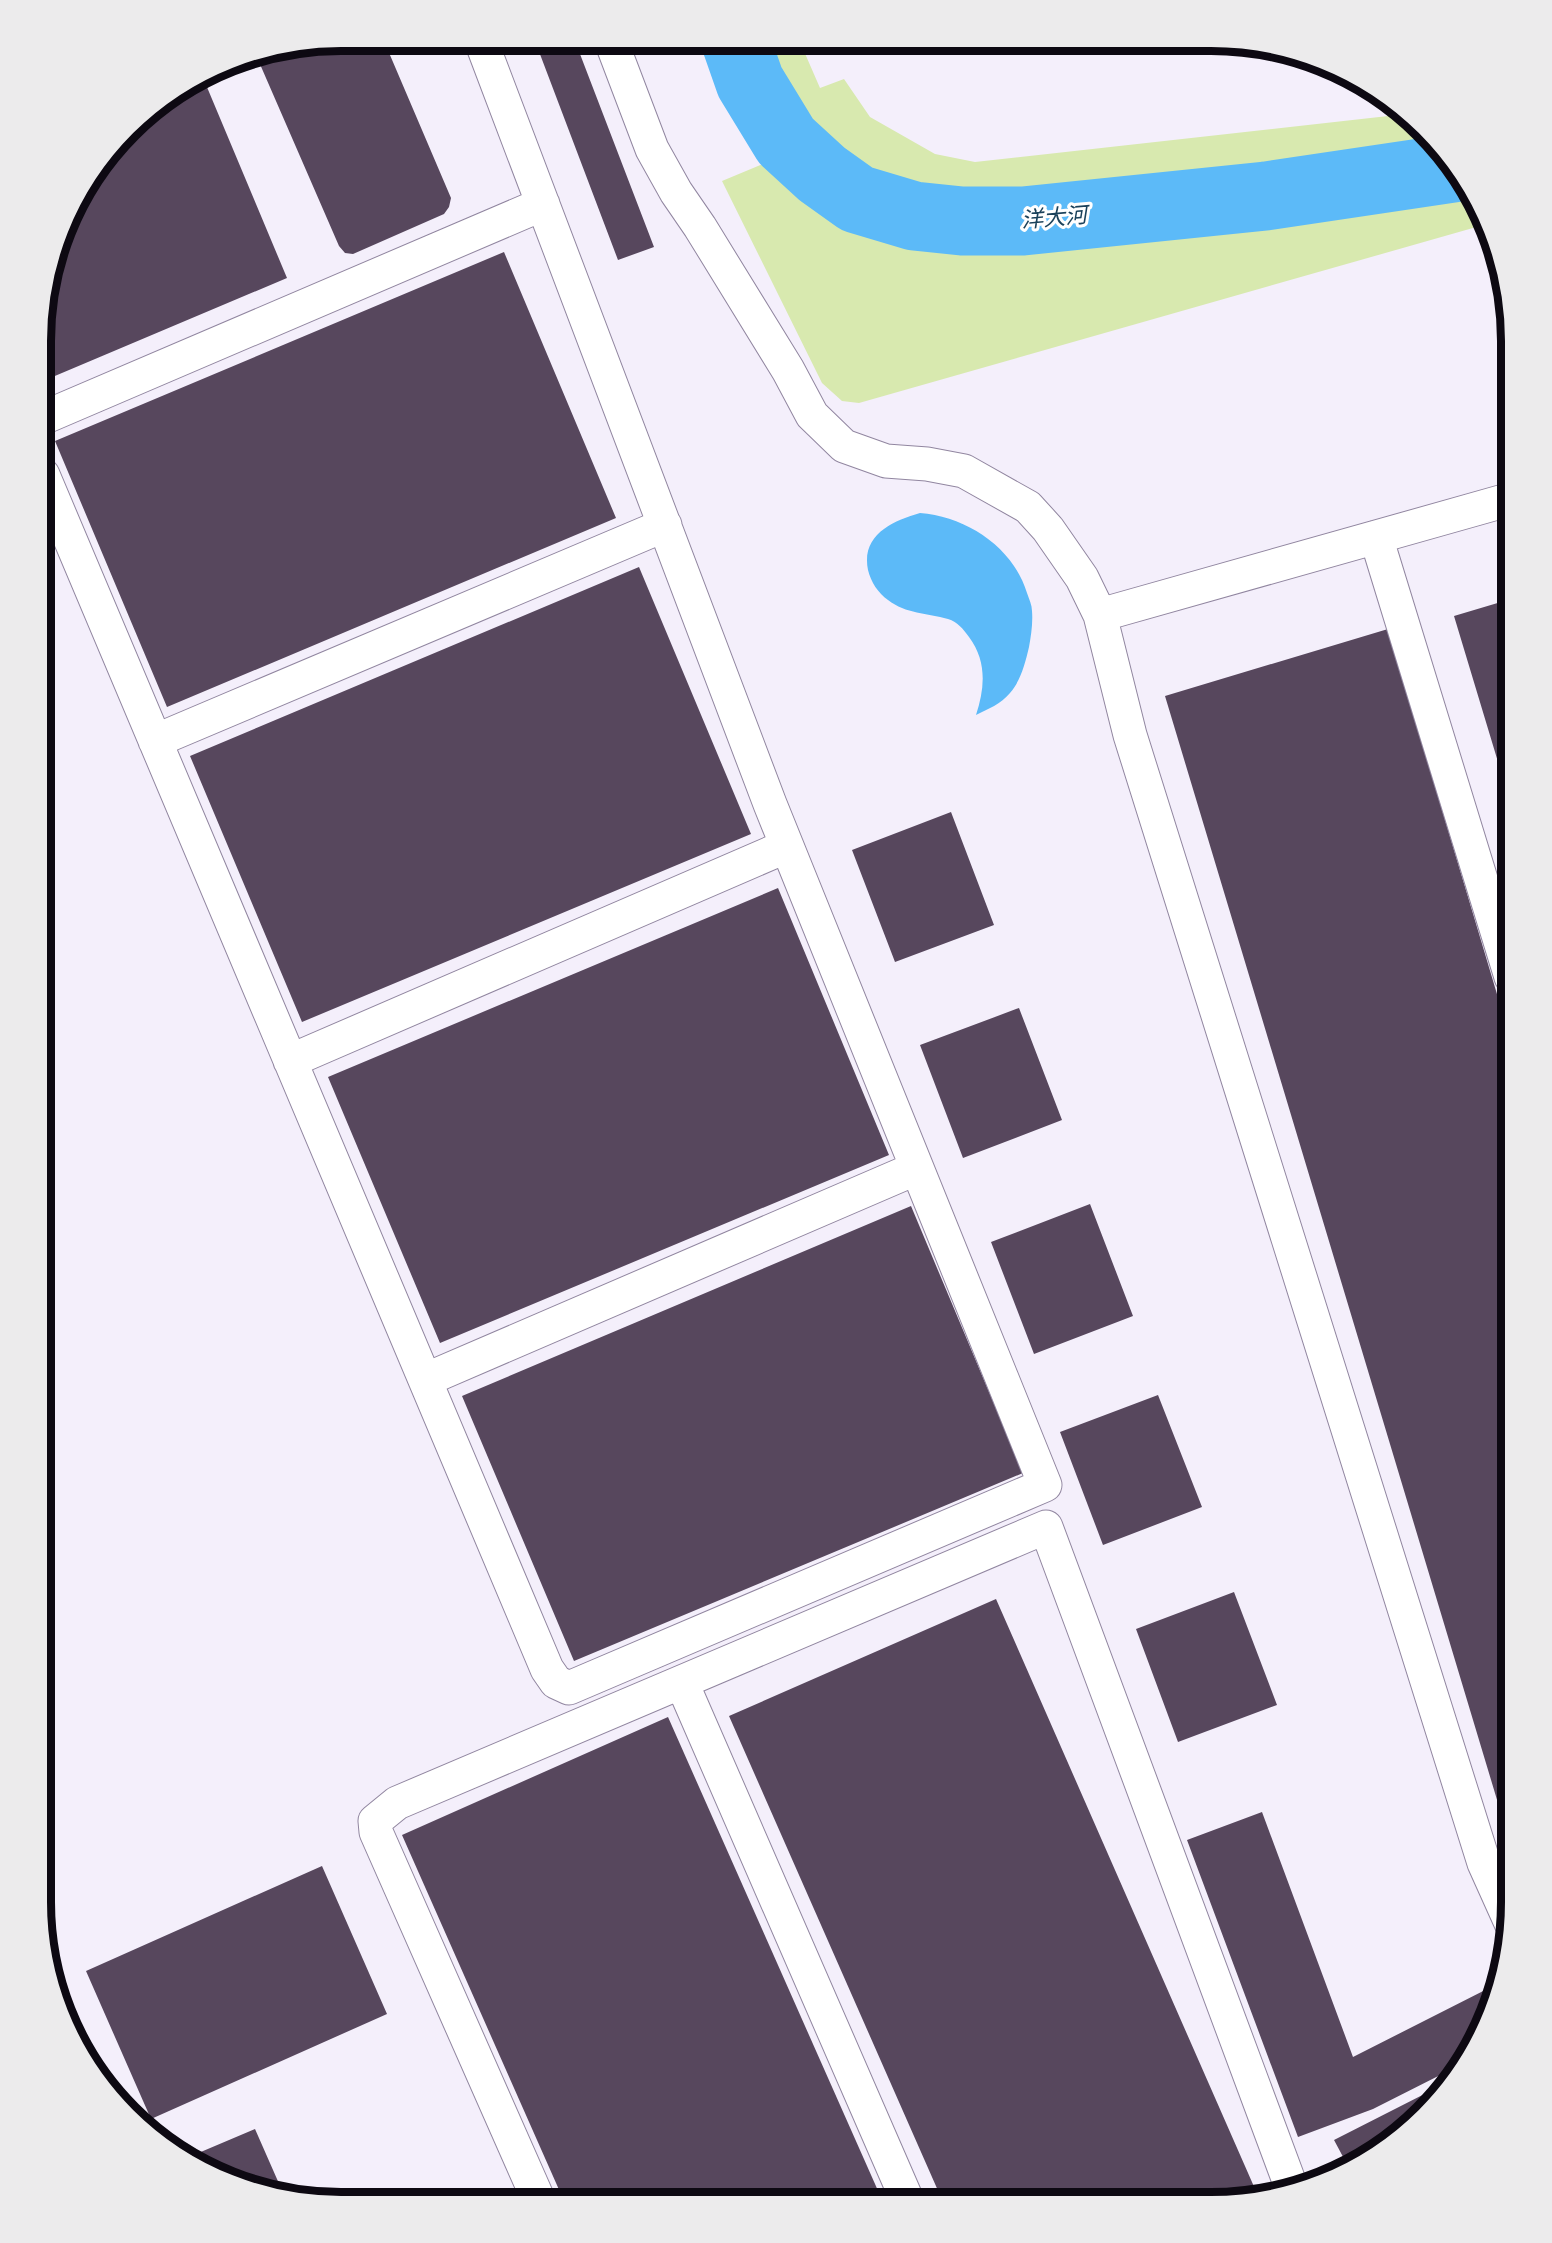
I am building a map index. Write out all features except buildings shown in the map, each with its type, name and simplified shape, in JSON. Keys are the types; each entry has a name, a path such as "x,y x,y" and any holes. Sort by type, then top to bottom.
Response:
{"lane":[{"path":"51,494 547,1669 556,1682 569,1688 1045,1485 787,846 485,51"},
{"path":"615,51 652,149 676,192 788,370 812,415 844,446 886,461 927,464 964,471 1028,507 1048,529 1075,568 1100,615 1134,747 1484,1863 1501,1902"},
{"path":"51,415 543,204"},
{"path":"1100,615 1501,502"},
{"path":"156,741 665,525"},
{"path":"1376,537 1501,944"},
{"path":"290,1061 787,846"},
{"path":"425,1380 917,1168"},
{"path":"535,2192 376,1832 375,1821 397,1803 1046,1527 1289,2181"},
{"path":"682,1683 904,2192"}],"green space":[{"path":"727,51 804,51 820,88 844,79 870,117 935,154 975,162 1393,115 1416,136 1441,164 1462,196 1477,227 859,403 842,401 822,383 722,181 770,161"}],"water":[{"path":"920,513 955,521 986,537 1011,562 1031,604 1030,638 1020,677 1003,700 976,715 983,675 979,656 969,637 952,620 909,611 895,605 878,591 868,570 869,547 881,531 899,520"}],"waterway":[{"name":"洋大河","path":"739,51 750,82 786,141 822,174 857,199 914,216 962,221 1023,221 1266,196 1445,169"}]}
